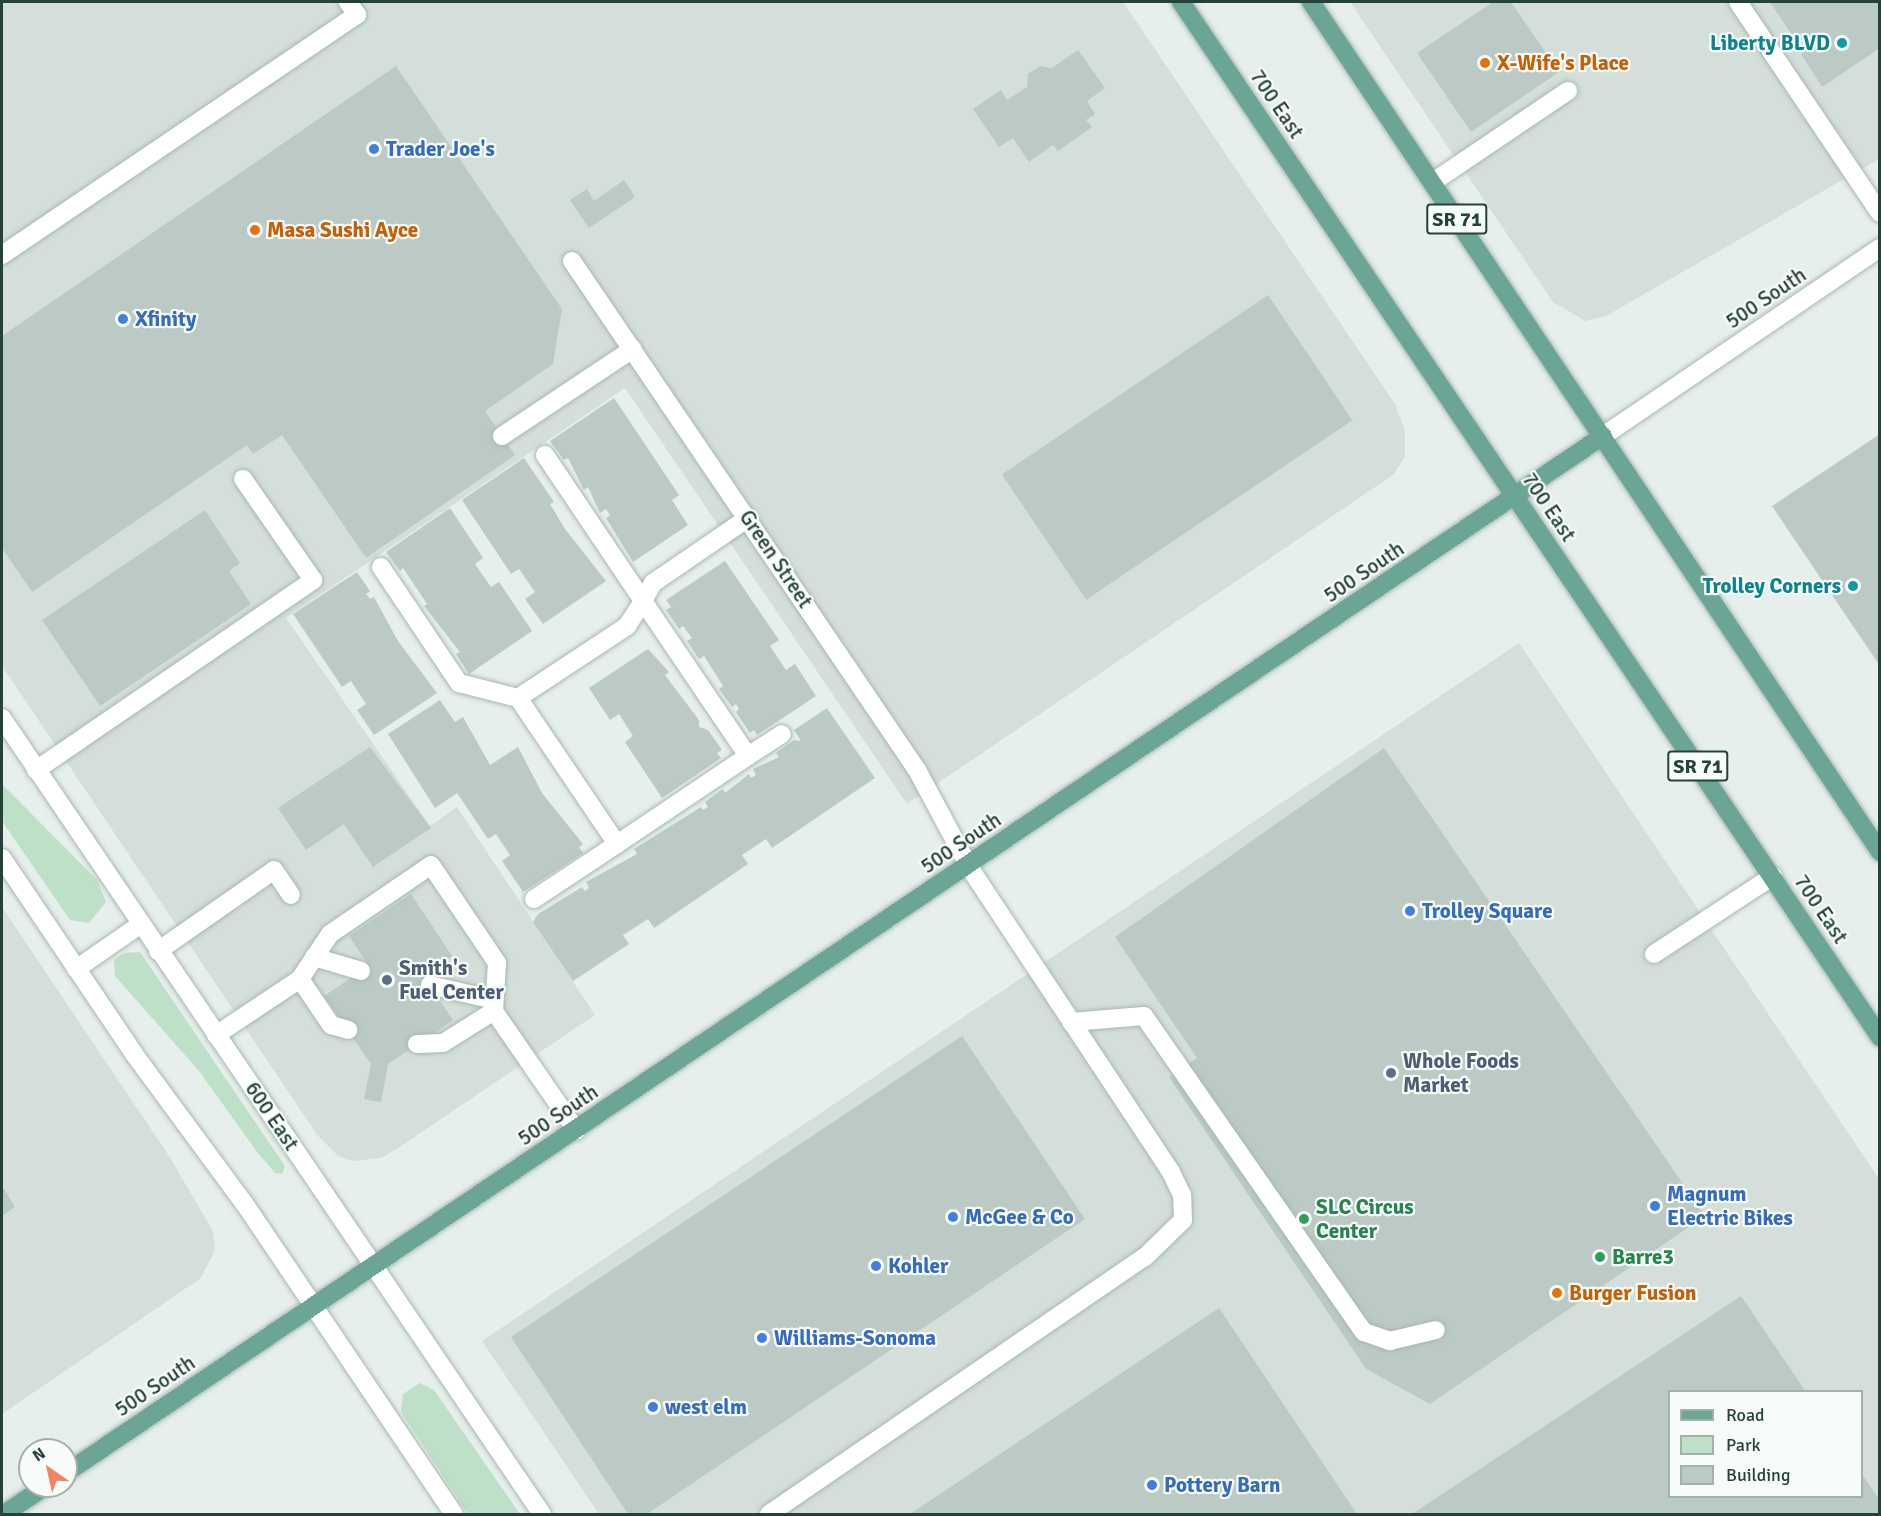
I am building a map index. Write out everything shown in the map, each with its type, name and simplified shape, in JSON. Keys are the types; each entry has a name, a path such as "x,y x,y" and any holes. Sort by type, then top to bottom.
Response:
{"main road":[{"name":"700 East","path":"1181,2 1880,1037"},
{"name":"SR 71","path":"1311,2 1880,852"},
{"name":"500 South","path":"78,1465 1603,436"},
{"path":"4,1515 29,1498"}],"street":[{"path":"2,255 357,15 348,2"},
{"path":"1738,2 1880,213"},
{"path":"1433,182 1568,91"},
{"name":"500 South","path":"1603,436 1880,248"},
{"name":"Green Street","path":"572,261 917,770 969,865 1171,1172 1182,1195 1183,1220 1144,1257 769,1515"},
{"path":"502,436 633,349"},
{"path":"545,455 748,756"},
{"path":"36,770 313,580 243,479"},
{"path":"519,698 627,626 653,583 748,518"},
{"path":"381,567 459,683 519,698 617,844"},
{"name":"600 East","path":"2,718 542,1515"},
{"path":"534,899 782,734"},
{"path":"2,858 76,969 314,1306 453,1515"},
{"path":"216,1035 300,979 330,934 431,865 497,963 494,1005 576,1130"},
{"path":"158,951 274,870 291,895"},
{"path":"1654,954 1773,876"},
{"path":"76,969 141,924"},
{"path":"314,957 361,971"},
{"path":"300,979 331,1024 348,1030"},
{"path":"430,985 494,1005"},
{"path":"417,1044 442,1044 494,1005"},
{"path":"1071,1022 1144,1016 1364,1332 1390,1341 1436,1330"}],"shaded area":[{"path":"2,2 1123,2 1395,404 1405,431 1405,457 1393,475 907,804 625,388 286,618 430,826 457,807 595,1015 395,1150 381,1158 353,1161 338,1156 318,1136 2,666"},
{"path":"1350,2 1879,2 1879,159 1606,316 1585,321 1553,302"},
{"name":"Trolley Square","path":"1519,643 1879,1179 1879,1514 599,1514 482,1341"},
{"path":"2,907 169,1156 213,1231 215,1250 201,1278 2,1414"}],"green space":[{"path":"2,784 97,880 106,902 89,923 70,920 2,821"},
{"path":"140,952 285,1166 282,1174 275,1173 257,1152 199,1071 115,976 114,960 124,953"},
{"path":"420,1383 434,1390 520,1514 468,1514 401,1412 403,1394"}],"building":[{"path":"1493,2 1511,2 1559,72 1471,132 1417,53"},
{"name":"Liberty BLVD","path":"1770,2 1880,2 1880,48 1822,87 1801,54 1809,48 1799,35 1794,38"},
{"path":"1078,50 1105,88 1087,101 1095,114 1086,120 1092,127 1058,151 1053,145 1029,162 1013,138 999,147 973,109 1001,90 1007,100 1027,87 1028,74 1041,66 1052,68"},
{"path":"396,66 562,309 553,364 485,411 515,455 366,558 282,435 253,454 247,445 32,592 2,548 2,336"},
{"path":"624,180 635,197 589,228 570,200 587,189 594,201"},
{"path":"1268,295 1352,420 1086,600 1002,475"},
{"path":"614,398 679,495 672,500 688,525 633,562 606,518 610,515 606,509 600,513 588,487 584,490 568,458 564,460 550,441"},
{"name":"Trolley Corners","path":"1880,434 1880,666 1772,506"},
{"path":"524,458 554,502 550,504 565,529 606,581 543,624 525,599 535,592 519,569 511,574 462,500"},
{"path":"450,508 483,558 475,564 491,587 499,582 532,631 469,674 456,654 460,652 424,606 427,604 403,568 400,571 386,552"},
{"path":"205,510 240,563 229,571 251,604 100,706 42,620"},
{"path":"725,561 779,640 770,646 786,670 795,664 816,696 757,735 754,730 750,733 736,712 739,709 736,704 732,707 719,689 723,686 704,656 699,659 687,641 692,638 683,626 679,629 666,610 671,607 666,600"},
{"path":"357,572 370,591 366,594 370,599 374,597 398,641 437,693 374,735 357,710 366,704 351,681 342,687 293,614"},
{"path":"648,649 669,672 665,675 699,720 699,727 708,730 722,750 717,753 721,758 662,798 625,742 633,736 619,714 610,720 589,688"},
{"path":"440,700 455,722 463,717 490,765 518,747 542,793 583,844 579,847 583,853 523,892 502,861 510,855 496,834 488,839 457,793 435,808 388,734"},
{"path":"827,708 875,778 772,848 766,839 742,855 748,864 654,928 648,919 623,935 629,944 573,981 533,922 538,914 582,887 585,891 589,888 586,882 637,854 634,849 701,807 703,810 708,807 705,802 723,789 725,793 749,774 751,778 756,775 753,769 779,757 776,753 794,740 801,741 794,730"},
{"path":"370,747 431,828 373,867 344,824 306,850 278,808"},
{"name":"Whole Foods Market","path":"1384,748 1705,1216 1430,1404 1366,1369 1169,1077 1197,1058 1115,937"},
{"name":"Smith's Fuel Center","path":"411,894 452,956 423,975 453,1020 388,1064 381,1102 364,1099 371,1064 324,996 369,966 349,936"},
{"path":"962,1036 1085,1219 647,1514 628,1514 511,1337"},
{"path":"2,1186 15,1207 2,1216"},
{"path":"1741,1296 1805,1390 1668,1390 1668,1498 1863,1498 1863,1476 1880,1501 1880,1514 1412,1514"},
{"path":"1219,1308 1357,1514 910,1514"}],"place":[{"name":"Liberty BLVD","path":"1842,43"},
{"name":"X-Wife's Place","path":"1485,63"},
{"name":"Trader Joe's","path":"374,149"},
{"name":"Masa Sushi Ayce","path":"255,230"},
{"name":"Xfinity","path":"123,319"},
{"name":"Trolley Corners","path":"1853,586"},
{"name":"Trolley Square","path":"1410,911"},
{"name":"Smith's Fuel Center","path":"387,980"},
{"name":"Whole Foods Market","path":"1391,1073"},
{"name":"Magnum Electric Bikes","path":"1655,1206"},
{"name":"McGee & Co","path":"953,1217"},
{"name":"SLC Circus Center","path":"1304,1219"},
{"name":"Barre3","path":"1600,1257"},
{"name":"Kohler","path":"876,1266"},
{"name":"Burger Fusion","path":"1557,1293"},
{"name":"Williams-Sonoma","path":"762,1338"},
{"name":"west elm","path":"653,1407"},
{"name":"Pottery Barn","path":"1152,1485"}]}
